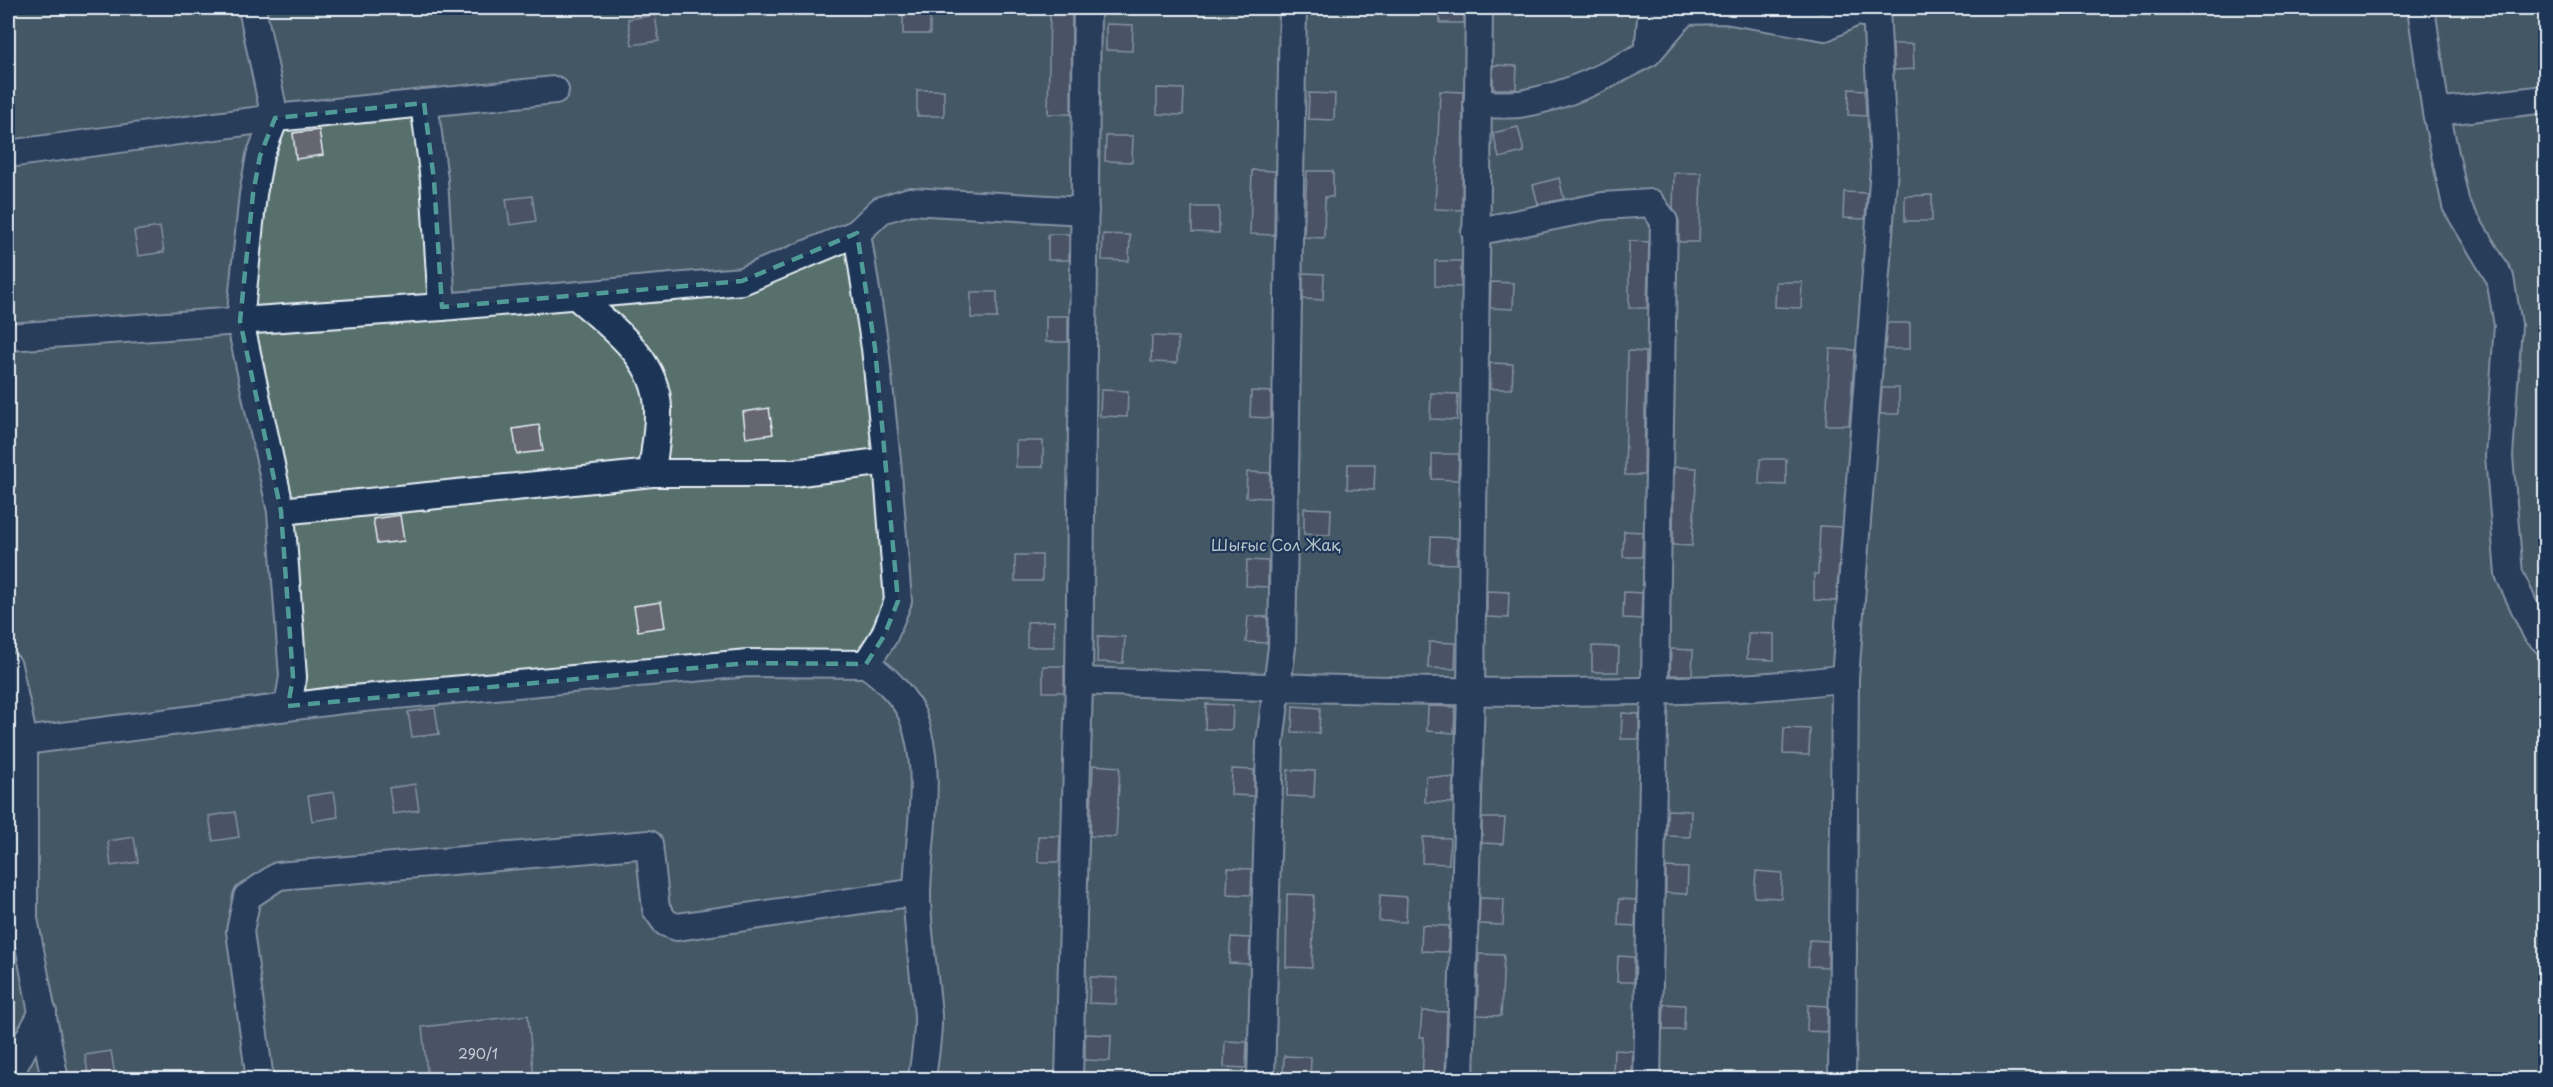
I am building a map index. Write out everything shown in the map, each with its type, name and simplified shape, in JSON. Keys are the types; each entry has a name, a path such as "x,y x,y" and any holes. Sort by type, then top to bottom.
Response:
{"street":[{"path":"252,8 275,118 260,156 253,194 240,321 281,511 293,677 288,706"},
{"path":"1069,1080 1079,681 1087,8"},
{"path":"1261,1080 1270,743 1282,647 1293,8"},
{"path":"1460,1080 1471,692 1479,8"},
{"path":"1648,53 1652,8"},
{"path":"2421,8 2436,112 2456,205 2500,278 2508,325 2499,456 2509,574 2536,632 2546,642"},
{"path":"1477,104 1517,104 1552,97 1603,79 1648,53 1684,11 1725,10 1825,27 1856,12 1876,11 1884,168 1845,678 1842,1080"},
{"path":"8,154 275,118 555,90"},
{"path":"2436,112 2546,99"},
{"path":"424,103 434,180 442,307"},
{"path":"8,337 442,307 742,280 857,233 881,210 910,201 1085,211"},
{"path":"1475,232 1603,206 1651,203 1664,221 1647,1080"},
{"path":"857,233 875,348 898,601 884,636 866,664"},
{"path":"576,296 633,347 650,373 658,408 652,473"},
{"path":"281,511 652,473 793,473 887,461"},
{"path":"24,741 288,706 748,663 866,664 883,675 913,715 922,753 923,817 917,892 919,939 928,1018 922,1080"},
{"path":"8,666 24,741 16,919 42,1012 55,1080"},
{"path":"1079,681 1471,692 1656,691 1792,686 1845,678"},
{"path":"254,1078 240,931 247,897 278,876 649,844 656,909 666,923 677,927 917,892"},
{"path":"8,1077 42,1012"}],"highlighted area":[{"path":"424,103 434,180 442,307 742,281 857,233 875,348 898,601 884,636 866,664 748,663 288,706 293,677 281,511 240,321 253,194 260,156 275,118"}],"green space":[{"name":"Шығыс Сол Жақ","path":"8,8 2545,8 2545,1079 8,1079"}],"building":[{"path":"903,8 930,8 930,34 903,34"},
{"path":"1050,8 1072,8 1071,114 1048,114"},
{"path":"1440,8 1464,8 1464,23 1440,23"},
{"path":"655,15 659,41 632,45 628,19"},
{"path":"1106,24 1133,25 1132,51 1106,50"},
{"path":"1893,44 1913,44 1914,69 1894,70"},
{"path":"1493,65 1517,66 1516,89 1493,89"},
{"path":"1157,88 1184,89 1183,115 1157,114"},
{"path":"1849,89 1865,90 1866,116 1848,115"},
{"path":"917,90 944,90 944,116 917,116"},
{"path":"1440,91 1463,92 1462,210 1435,209"},
{"path":"1309,93 1335,94 1334,120 1308,119"},
{"path":"1518,127 1524,152 1499,158 1493,133"},
{"path":"319,130 323,155 296,159 293,133"},
{"path":"1106,136 1133,136 1132,162 1105,161"},
{"path":"1252,170 1275,171 1274,235 1250,234"},
{"path":"1307,171 1333,171 1333,197 1325,197 1324,238 1304,237"},
{"path":"1674,173 1701,173 1699,242 1679,242 1679,221 1673,208"},
{"path":"1559,178 1564,199 1538,204 1533,185"},
{"path":"1844,192 1867,193 1865,219 1843,218"},
{"path":"1932,195 1932,221 1905,221 1905,196"},
{"path":"532,196 536,221 510,225 506,199"},
{"path":"1192,207 1219,207 1219,233 1192,232"},
{"path":"160,227 164,252 138,256 134,231"},
{"path":"1048,234 1069,234 1069,260 1048,260"},
{"path":"1103,234 1130,235 1129,261 1102,260"},
{"path":"1629,241 1649,242 1647,308 1629,308"},
{"path":"1435,261 1461,261 1461,287 1435,286"},
{"path":"1303,273 1324,274 1323,300 1303,299"},
{"path":"1491,282 1514,283 1513,309 1490,308"},
{"path":"1776,282 1802,282 1801,308 1775,307"},
{"path":"971,292 997,292 997,318 971,318"},
{"path":"1046,316 1068,316 1068,342 1046,342"},
{"path":"1887,323 1910,323 1910,349 1885,349"},
{"path":"1152,336 1178,337 1177,363 1151,362"},
{"path":"1830,349 1855,350 1849,425 1826,425"},
{"path":"1628,351 1646,352 1644,475 1625,475"},
{"path":"1490,363 1513,364 1512,389 1490,389"},
{"path":"1882,388 1899,388 1899,414 1880,414"},
{"path":"1101,390 1128,391 1127,417 1100,416"},
{"path":"1251,391 1271,392 1271,418 1250,417"},
{"path":"1431,393 1458,394 1457,420 1430,419"},
{"path":"769,408 773,434 746,438 743,412"},
{"path":"539,425 543,451 517,454 513,429"},
{"path":"1016,441 1043,441 1043,467 1016,467"},
{"path":"1432,454 1459,454 1458,480 1432,479"},
{"path":"1760,459 1786,459 1786,485 1759,484"},
{"path":"1348,464 1375,464 1374,490 1347,489"},
{"path":"1674,467 1697,468 1692,546 1673,545"},
{"path":"1247,472 1270,473 1270,498 1246,497"},
{"path":"1304,508 1331,509 1330,535 1304,534"},
{"path":"400,515 404,541 377,544 373,519"},
{"path":"1820,526 1842,527 1836,601 1814,600 1814,574 1818,574"},
{"path":"1624,531 1643,532 1642,557 1623,557"},
{"path":"1431,537 1457,538 1457,564 1430,563"},
{"path":"1015,555 1042,555 1042,581 1015,581"},
{"path":"1247,560 1268,561 1268,587 1246,586"},
{"path":"1487,591 1509,592 1508,618 1487,617"},
{"path":"1624,592 1642,593 1641,619 1623,618"},
{"path":"661,602 665,627 638,631 634,606"},
{"path":"1248,616 1268,617 1267,643 1246,642"},
{"path":"1054,621 1054,647 1027,647 1027,622"},
{"path":"1748,633 1774,634 1774,660 1747,659"},
{"path":"1098,636 1125,637 1123,663 1097,662"},
{"path":"1429,642 1456,643 1455,669 1428,668"},
{"path":"1592,646 1619,647 1618,672 1592,672"},
{"path":"1671,649 1693,650 1692,675 1670,675"},
{"path":"1043,666 1064,666 1064,692 1043,692"},
{"path":"1206,704 1233,705 1232,730 1205,729"},
{"path":"1293,706 1320,708 1319,733 1292,732"},
{"path":"1428,706 1455,707 1454,733 1427,731"},
{"path":"435,708 439,734 412,737 408,712"},
{"path":"1622,713 1639,714 1639,739 1621,739"},
{"path":"1784,728 1810,729 1809,755 1783,754"},
{"path":"1093,765 1120,767 1116,837 1090,836"},
{"path":"1232,769 1254,770 1254,796 1231,795"},
{"path":"1288,770 1315,771 1314,797 1287,796"},
{"path":"1426,776 1453,778 1452,803 1425,802"},
{"path":"415,784 419,810 393,814 389,788"},
{"path":"334,792 338,817 312,821 308,796"},
{"path":"1667,810 1691,811 1690,837 1667,836"},
{"path":"235,812 239,837 213,841 209,816"},
{"path":"1482,818 1505,818 1503,844 1482,843"},
{"path":"1038,836 1060,836 1059,862 1038,862"},
{"path":"134,837 138,862 111,866 108,841"},
{"path":"1423,837 1450,838 1449,864 1422,863"},
{"path":"1666,867 1688,868 1687,894 1666,893"},
{"path":"1228,868 1252,869 1251,895 1227,894"},
{"path":"1756,871 1782,873 1781,898 1754,897"},
{"path":"1287,894 1314,895 1312,968 1286,967"},
{"path":"1380,895 1407,897 1406,922 1379,921"},
{"path":"1480,898 1504,899 1503,925 1479,924"},
{"path":"1619,899 1636,900 1635,926 1618,925"},
{"path":"1422,925 1449,926 1448,952 1421,951"},
{"path":"1231,937 1250,938 1249,964 1229,963"},
{"path":"1809,940 1828,941 1828,967 1808,966"},
{"path":"1479,954 1504,955 1501,1016 1477,1015"},
{"path":"1618,956 1634,957 1634,982 1617,982"},
{"path":"1090,977 1117,978 1116,1004 1089,1003"},
{"path":"1664,1004 1685,1005 1684,1030 1663,1030"},
{"path":"1808,1005 1828,1006 1827,1032 1807,1031"},
{"path":"1422,1011 1447,1012 1445,1080 1422,1080 1424,1037 1420,1037"},
{"path":"528,1015 534,1080 428,1080 422,1027"},
{"path":"1085,1034 1111,1035 1110,1061 1085,1060"},
{"path":"1225,1041 1247,1042 1246,1068 1224,1067"},
{"path":"1614,1050 1633,1051 1632,1077 1613,1076"},
{"path":"111,1051 115,1076 89,1080 85,1055"},
{"path":"1284,1056 1311,1057 1310,1080 1283,1080"}]}
